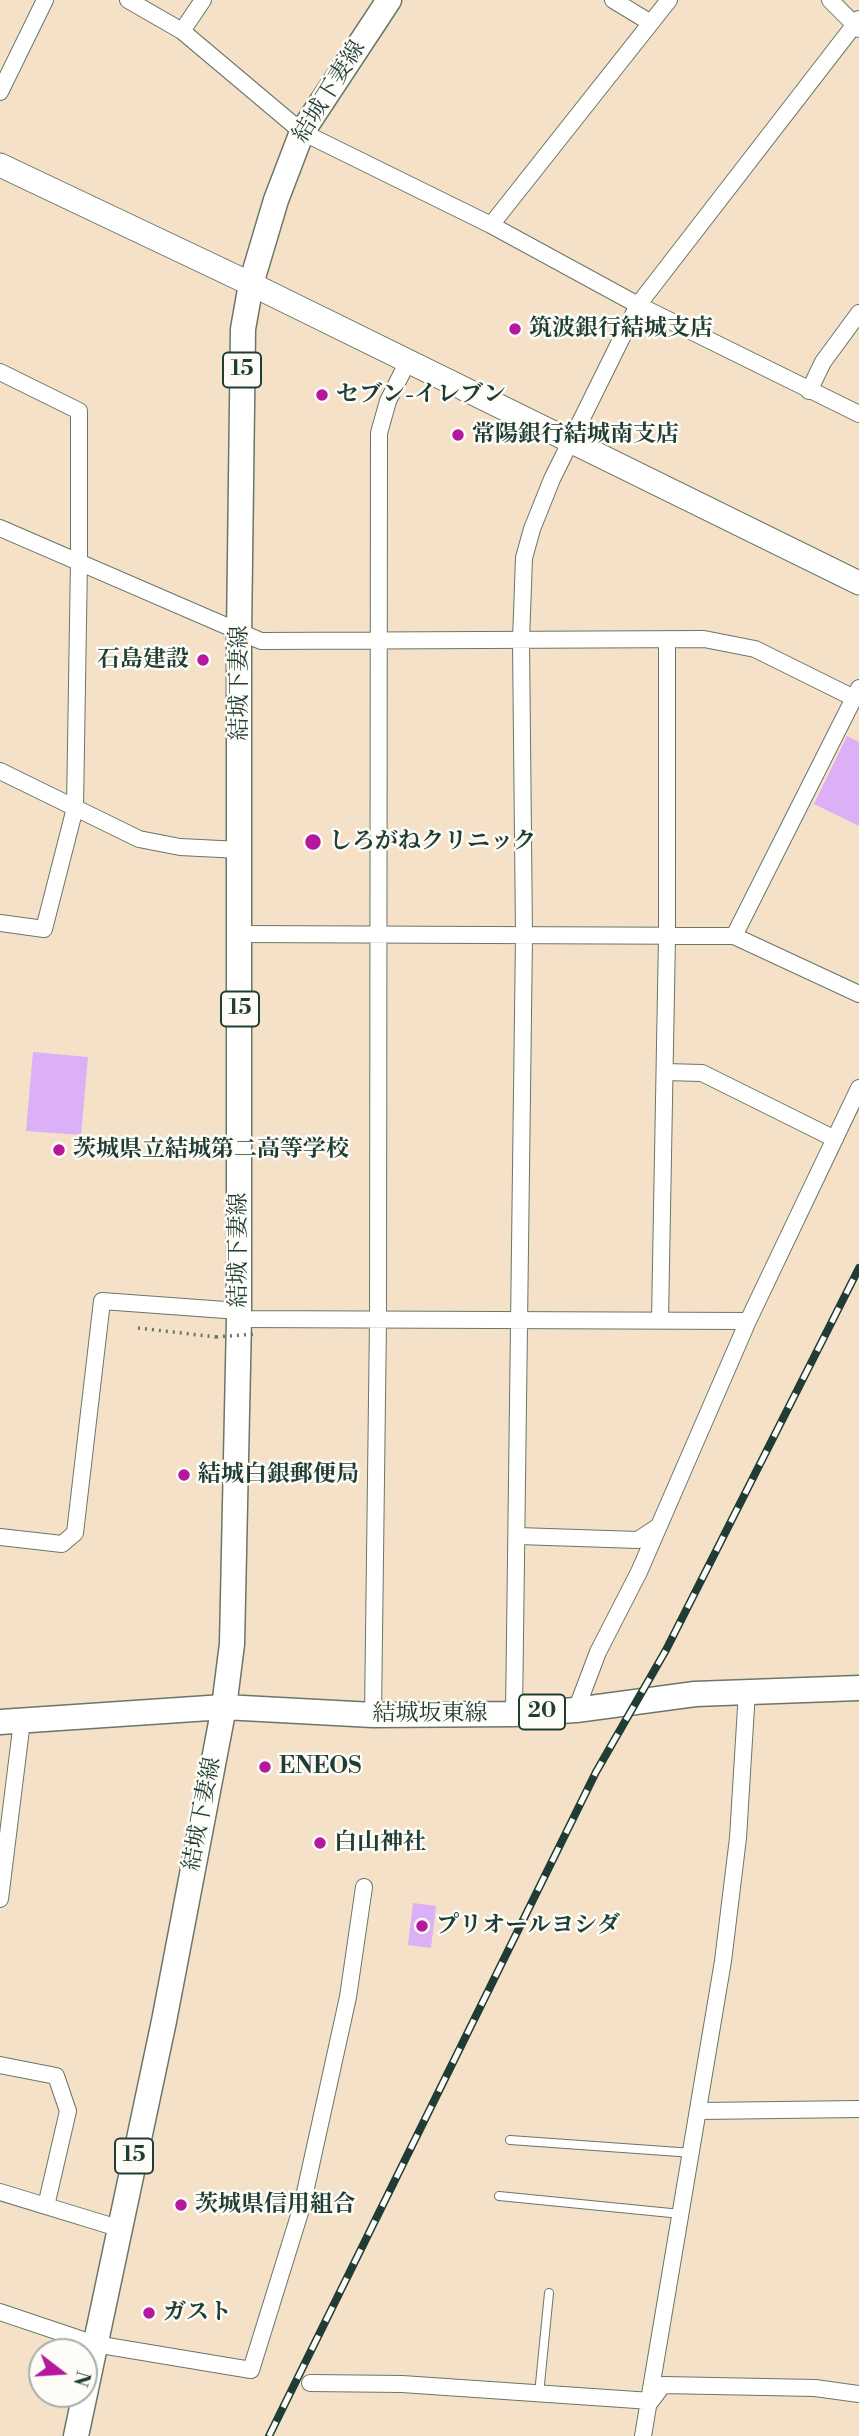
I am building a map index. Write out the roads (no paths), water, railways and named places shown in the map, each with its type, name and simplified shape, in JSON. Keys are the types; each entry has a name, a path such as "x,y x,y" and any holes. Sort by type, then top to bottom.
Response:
{"main road":[{"name":"結城下妻線","path":"96,2338 164,2021 224,1707 232,1644 244,1321 239,635 243,349 251,284 276,200 302,132 389,0"},
{"name":"結城坂東線","path":"11,1721 224,1707 373,1715 514,1714 576,1710 747,1690 859,1688"},
{"name":"結城下妻線","path":"76,2436 82,2408"}],"street":[{"path":"0,92 45,0"},
{"path":"128,0 182,31 302,132 491,225 638,305 859,414"},
{"path":"182,31 203,0"},
{"path":"613,0 651,23"},
{"path":"491,225 669,0"},
{"path":"514,1714 524,936 521,640 527,548 542,504 638,305 858,24 831,0"},
{"path":"0,165 251,284 859,583"},
{"path":"809,391 823,362 859,313"},
{"path":"373,1715 378,1320 379,433 388,401 408,361"},
{"path":"0,372 79,411 75,808 44,929 0,923"},
{"path":"0,528 79,560 239,635 261,641 704,639 755,649 857,693 734,936"},
{"path":"660,1320 667,936 667,639"},
{"path":"0,771 139,839 180,847 240,850"},
{"path":"240,934 734,936 859,994"},
{"path":"665,1072 702,1073 835,1139"},
{"path":"576,1710 598,1652 639,1572 748,1321 859,1088"},
{"path":"0,1538 62,1544 75,1533 102,1301 244,1321 748,1321"},
{"path":"518,1536 638,1540 656,1528"},
{"path":"643,2436 693,2153 723,1961 738,1838 747,1690"},
{"path":"0,1899 11,1721"},
{"path":"98,2345 251,2371 302,2206 348,1997 364,1887"},
{"path":"0,2067 56,2076 68,2111 46,2206"},
{"path":"700,2111 859,2109"},
{"path":"0,2192 118,2228"},
{"path":"0,2312 77,2338"},
{"path":"310,2383 402,2384 651,2401"},
{"path":"651,2401 663,2385 816,2388 859,2393"}],"lane":[{"path":"510,2140 693,2153"},
{"path":"499,2196 681,2214"},
{"path":"539,2394 549,2292"}],"railway":[{"path":"269,2436 596,1772 666,1650 859,1268"}],"place":[{"name":"筑波銀行結城支店","path":"515,329"},
{"name":"セブン-イレブン","path":"322,395"},
{"name":"常陽銀行結城南支店","path":"458,435"},
{"name":"石島建設","path":"203,660"},
{"name":"しろがねクリニック","path":"313,842"},
{"name":"茨城県立結城第二高等学校","path":"59,1150"},
{"name":"結城白銀郵便局","path":"184,1475"},
{"name":"ENEOS","path":"265,1767"},
{"name":"白山神社","path":"320,1843"},
{"name":"プリオールヨシダ","path":"422,1926"},
{"name":"茨城県信用組合","path":"181,2205"},
{"name":"ガスト","path":"149,2313"}]}
